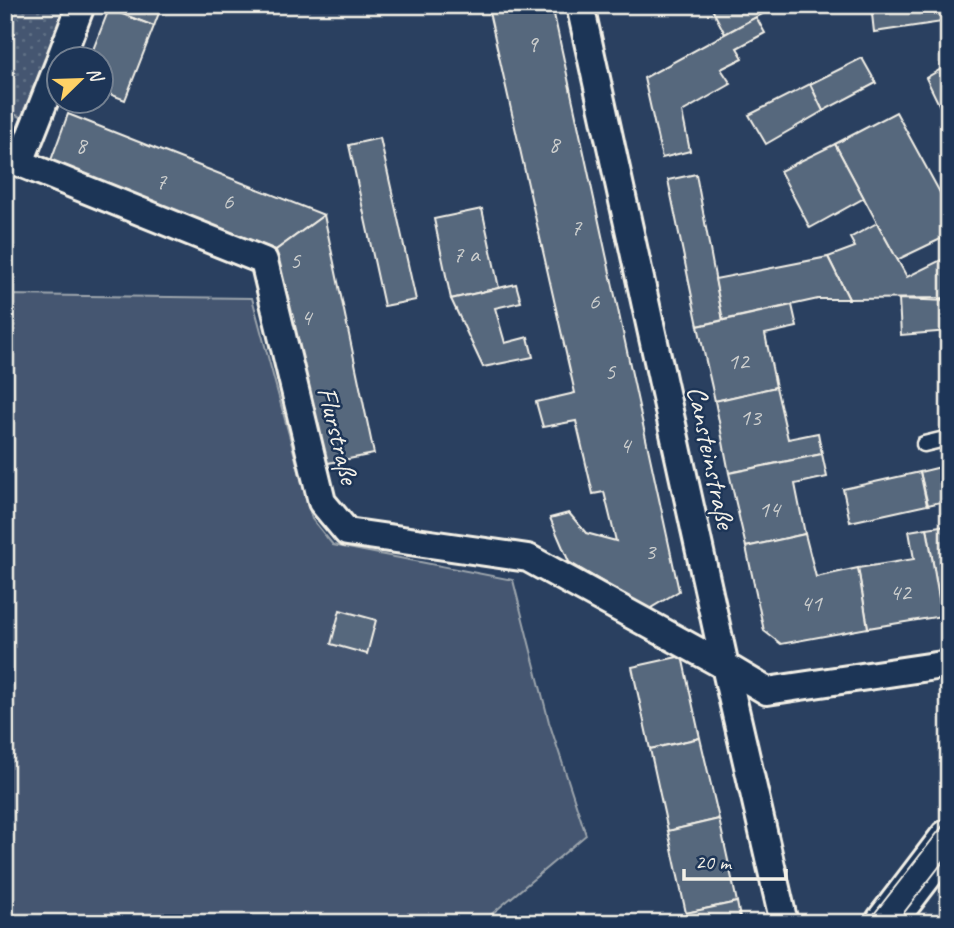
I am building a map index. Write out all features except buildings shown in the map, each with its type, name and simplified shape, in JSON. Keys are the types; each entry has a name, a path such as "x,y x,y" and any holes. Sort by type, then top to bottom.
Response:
{"street":[{"path":"65,46 81,5"},
{"name":"Cansteinstraße","path":"580,5 784,923"},
{"path":"13,160 46,90"},
{"name":"Flurstraße","path":"13,160 264,261 322,502 347,532 528,558 725,666"},
{"path":"725,666 767,691 949,664"},
{"path":"885,923 949,839"}],"lane":[{"path":"924,444 949,438"}],"shaded area":[{"path":"15,5 65,5 68,11 54,46 46,46 46,68 26,119 5,111 5,20 8,23"},
{"path":"5,295 252,298 312,519 333,545 513,580 549,722 586,835 481,923 5,923"}],"tram line":[{"path":"867,923 949,818"},
{"path":"896,923 949,854"}]}
